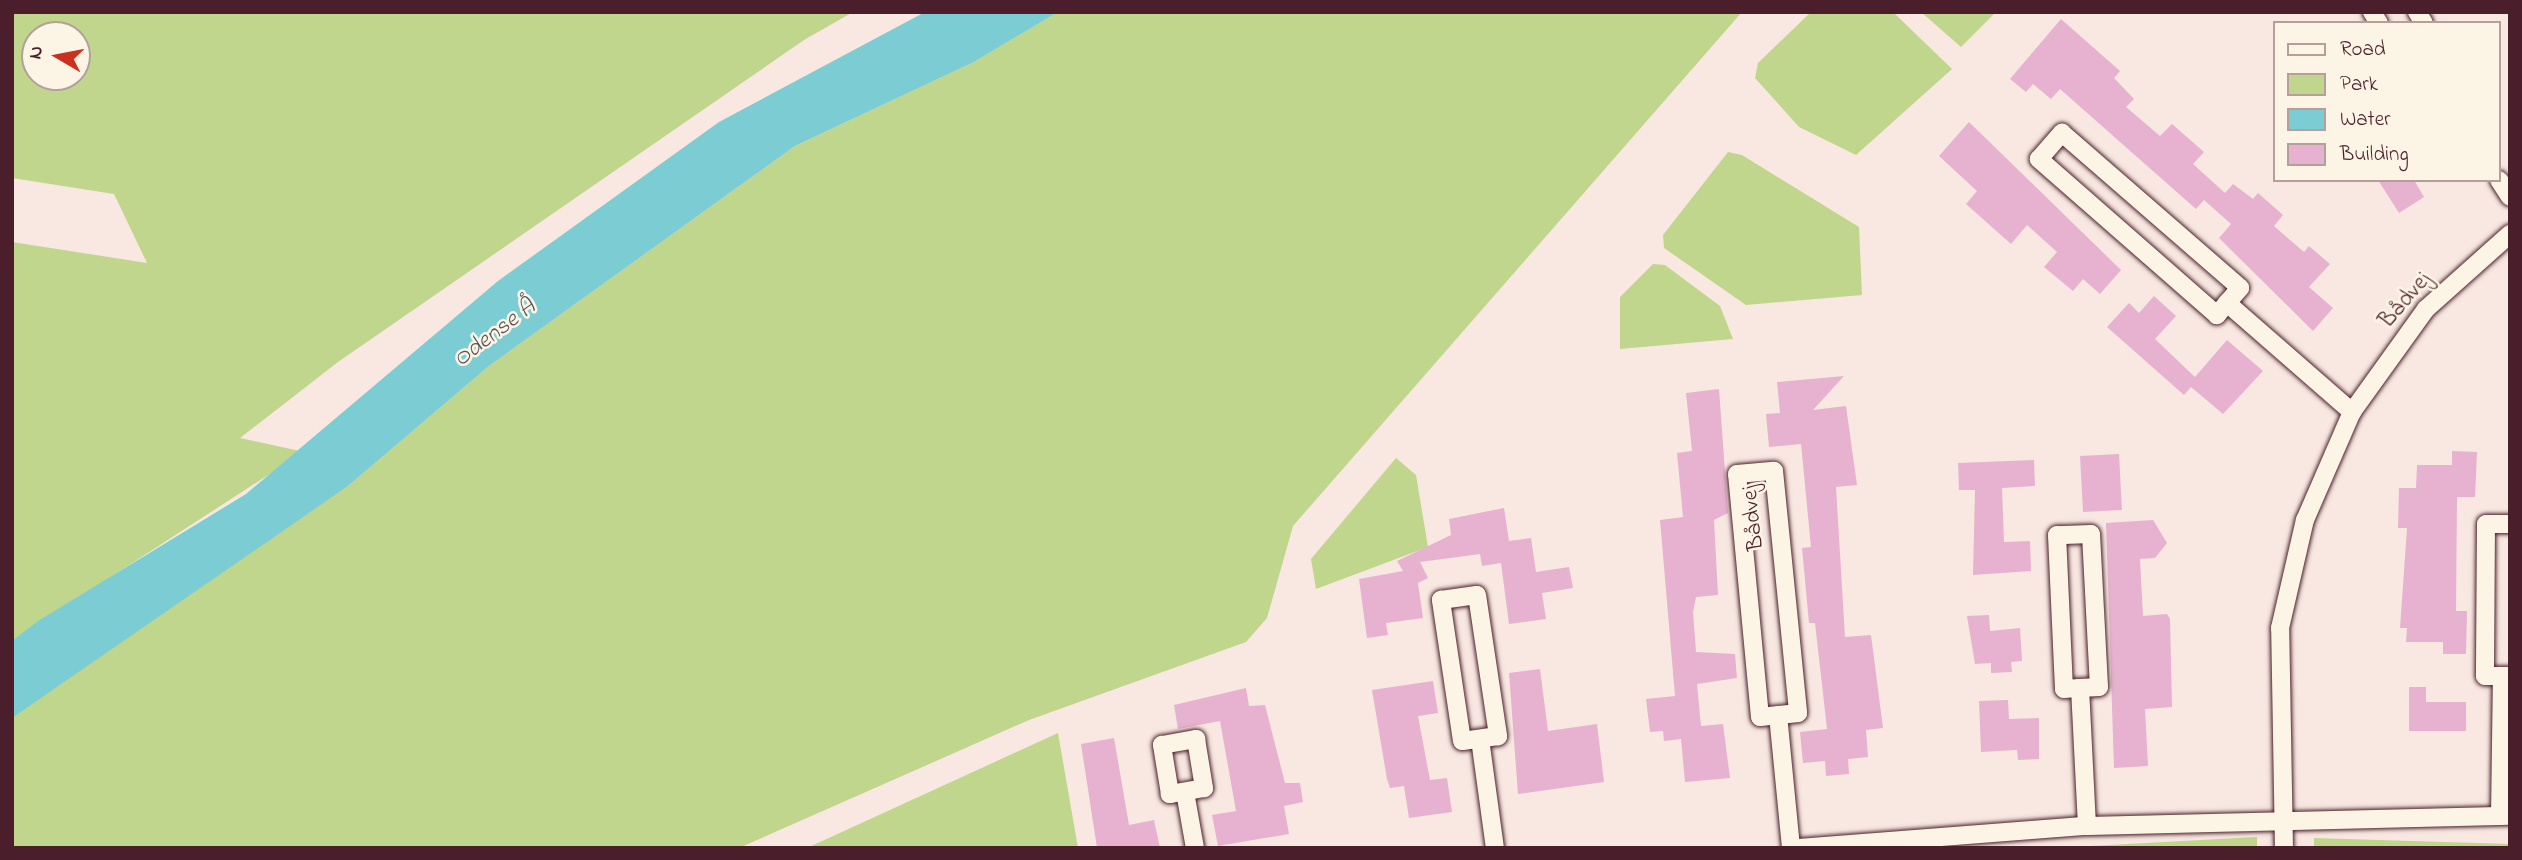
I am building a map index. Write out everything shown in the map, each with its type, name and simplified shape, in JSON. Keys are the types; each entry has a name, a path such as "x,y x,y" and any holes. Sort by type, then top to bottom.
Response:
{"street":[{"path":"2062,133 2240,288 2227,303 2217,315 2039,159 2062,133"},
{"path":"2500,182 2510,197"},
{"name":"Bådvej","path":"2284,848 2280,628 2305,520 2353,412 2426,309 2510,234"},
{"path":"2227,303 2353,412"},
{"name":"Bådvej","path":"1774,471 1798,713 1779,715 1760,717 1737,474 1774,471"},
{"path":"1798,848 2087,827 2284,819 2505,816 2506,676 2486,676 2486,524 2510,524"},
{"path":"2091,534 2099,687 2080,688 2064,688 2057,535 2091,534"},
{"path":"1477,595 1498,736 1479,739 1461,741 1441,600 1477,595"},
{"path":"2080,688 2087,827"},
{"path":"1779,715 1791,848"},
{"path":"1479,739 1495,848"},
{"path":"1185,792 1195,848"}],"green space":[{"path":"12,12 853,12 804,40 338,362 240,438 300,451 282,466 12,641 12,242 147,263 114,194 12,178"},
{"path":"1058,12 1742,12 1293,526 1267,618 1246,642 1029,720 739,848 12,848 12,718 32,700 348,486 489,366 795,146 974,62"},
{"path":"1811,12 1893,12 1952,69 1856,155 1799,127 1755,78 1758,63"},
{"path":"1921,12 1996,12 1961,47"},
{"path":"1728,152 1742,155 1859,227 1862,295 1746,305 1664,248 1663,235"},
{"path":"1653,264 1665,265 1720,306 1733,339 1620,349 1620,297"},
{"path":"1396,458 1416,475 1428,547 1316,589 1311,559"},
{"path":"1058,733 1078,848 807,848"},
{"path":"2257,837 2257,848 2053,848"},
{"path":"2314,838 2510,844 2510,848 2314,848"}],"water":[{"name":"Odense Å","path":"925,12 1058,12 974,62 795,146 489,366 348,486 12,718 12,641 38,621 246,494 498,281 719,122"}],"building":[{"path":"2061,19 2120,71 2114,78 2134,99 2126,107 2160,136 2172,124 2204,152 2193,164 2225,193 2233,184 2253,199 2258,193 2283,215 2274,226 2304,252 2309,246 2330,264 2309,287 2333,308 2313,331 2219,238 2231,224 2204,200 2196,209 2060,89 2051,99 2033,84 2026,92 2010,79"},
{"path":"1969,122 2121,270 2100,294 2083,279 2073,291 2044,267 2057,252 2027,225 2011,244 1966,204 1977,191 1939,156"},
{"path":"2379,182 2415,182 2424,197 2399,213"},
{"path":"2154,296 2176,316 2155,339 2195,377 2227,340 2263,371 2223,414 2191,387 2184,395 2107,327 2129,303 2139,313"},
{"path":"1844,376 1813,410 1846,406 1857,485 1836,487 1845,637 1871,635 1883,728 1866,730 1868,757 1848,759 1849,774 1826,776 1825,761 1803,763 1800,732 1827,729 1815,623 1809,623 1802,548 1811,547 1801,444 1769,447 1766,414 1780,413 1777,382"},
{"path":"1719,389 1728,513 1714,520 1718,595 1696,597 1693,612 1696,652 1735,654 1737,678 1697,684 1701,726 1723,724 1730,778 1685,782 1681,739 1664,741 1663,731 1650,732 1646,699 1675,696 1660,520 1683,517 1677,453 1692,451 1686,393"},
{"path":"2452,451 2477,452 2475,497 2457,497 2456,611 2467,611 2466,654 2443,654 2443,642 2406,642 2407,628 2400,628 2407,528 2398,528 2399,488 2416,488 2417,465 2452,465"},
{"path":"2119,454 2122,510 2083,512 2080,456"},
{"path":"2034,460 2035,486 2002,488 2004,542 2030,541 2031,571 1973,575 1975,490 1959,490 1958,463"},
{"path":"1504,508 1509,541 1531,538 1536,572 1569,567 1573,588 1542,593 1546,619 1509,624 1501,563 1482,566 1480,554 1420,562 1428,578 1418,583 1423,618 1386,623 1388,635 1367,638 1359,579 1403,571 1397,561 1451,535 1449,519"},
{"path":"2153,520 2167,543 2155,558 2140,559 2143,616 2167,614 2170,619 2172,707 2145,709 2148,766 2114,768 2106,523"},
{"path":"1989,615 1990,631 2020,628 2022,661 2011,662 2012,672 1991,673 1991,663 1975,664 1967,616"},
{"path":"1540,669 1548,731 1597,724 1604,782 1518,794 1509,673"},
{"path":"1433,681 1438,713 1418,716 1430,780 1447,778 1452,812 1409,818 1404,786 1390,788 1387,779 1372,690"},
{"path":"2409,687 2426,687 2426,702 2466,702 2466,731 2409,731"},
{"path":"1246,688 1249,706 1265,705 1285,783 1300,783 1303,802 1284,806 1289,834 1218,846 1212,815 1236,811 1220,721 1178,729 1174,705"},
{"path":"2008,700 2009,719 2039,718 2039,759 2018,760 2017,750 1981,752 1979,701"},
{"path":"1114,738 1129,825 1154,820 1160,848 1097,848 1081,744"}]}
